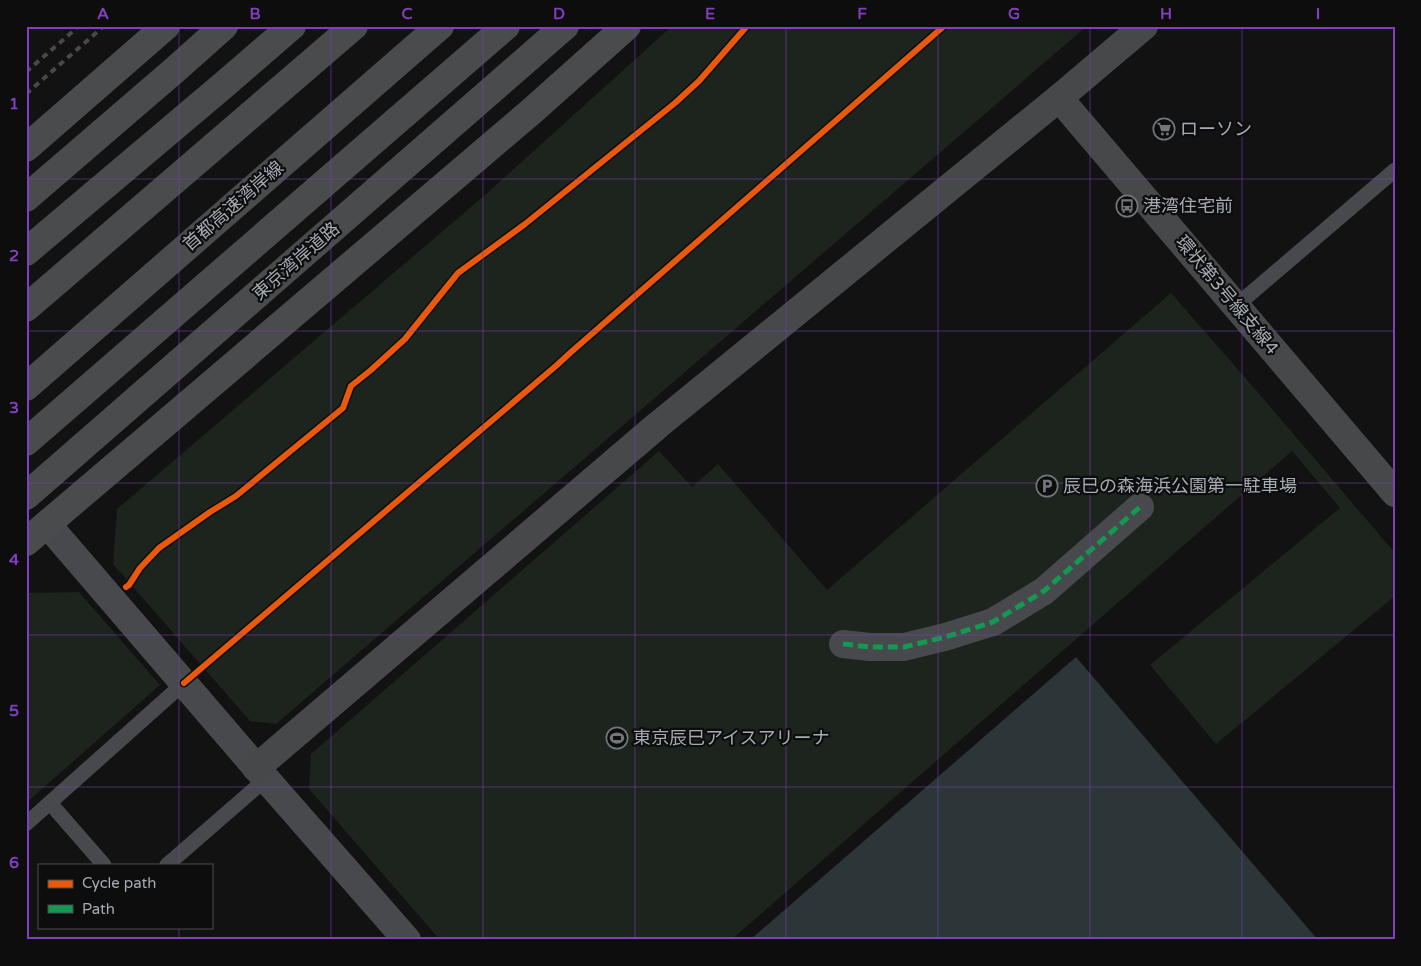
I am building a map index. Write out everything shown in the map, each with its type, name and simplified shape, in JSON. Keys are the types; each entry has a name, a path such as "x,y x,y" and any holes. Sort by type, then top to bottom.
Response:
{"highway":[{"path":"26,148 166,26"},
{"path":"26,198 224,26"},
{"path":"26,252 292,26"},
{"path":"26,308 354,26"},
{"name":"首都高速湾岸線","path":"26,387 440,26"},
{"path":"26,442 506,26"},
{"name":"東京湾岸道路","path":"26,496 566,26"},
{"path":"26,542 533,110 627,26"}],"street":[{"path":"261,773 658,426 1144,26"},
{"name":"環状第3号線支線4","path":"1058,98 1395,493"},
{"path":"843,644 870,647 904,647 945,638 993,622 1044,591 1140,507"},
{"path":"47,524 407,940"}],"lane":[{"path":"1236,306 1395,170"},
{"path":"26,824 184,684"},
{"path":"168,864 261,773"},
{"path":"50,803 103,864"}],"shaded area":[{"path":"672,26 1087,26 276,724 250,721 113,564 117,509 485,195"},
{"path":"1171,293 1395,553 1395,596 1216,744 1150,665 1340,508 1292,451 731,940 440,940 309,789 311,754 659,451 692,487 718,464 827,590"},
{"path":"79,592 160,685 26,803 26,593"},
{"path":"1076,657 1318,940 750,940"}],"railway":[{"path":"26,72 79,26"},
{"path":"26,94 104,26"}],"marked path":[{"path":"843,644 870,647 904,647 993,622 1044,591 1140,507"}],"cycle path":[{"path":"126,587 140,568 159,548 236,496 343,408 351,386 405,339 458,273 525,224 675,103 699,81 747,26"},
{"path":"184,683 557,365 944,26"}],"place":[{"name":"ローソン","path":"1164,129"},
{"name":"港湾住宅前","path":"1127,206"},
{"name":"辰巳の森海浜公園第一駐車場","path":"1047,486"},
{"name":"東京辰巳アイスアリーナ","path":"617,738"}]}
